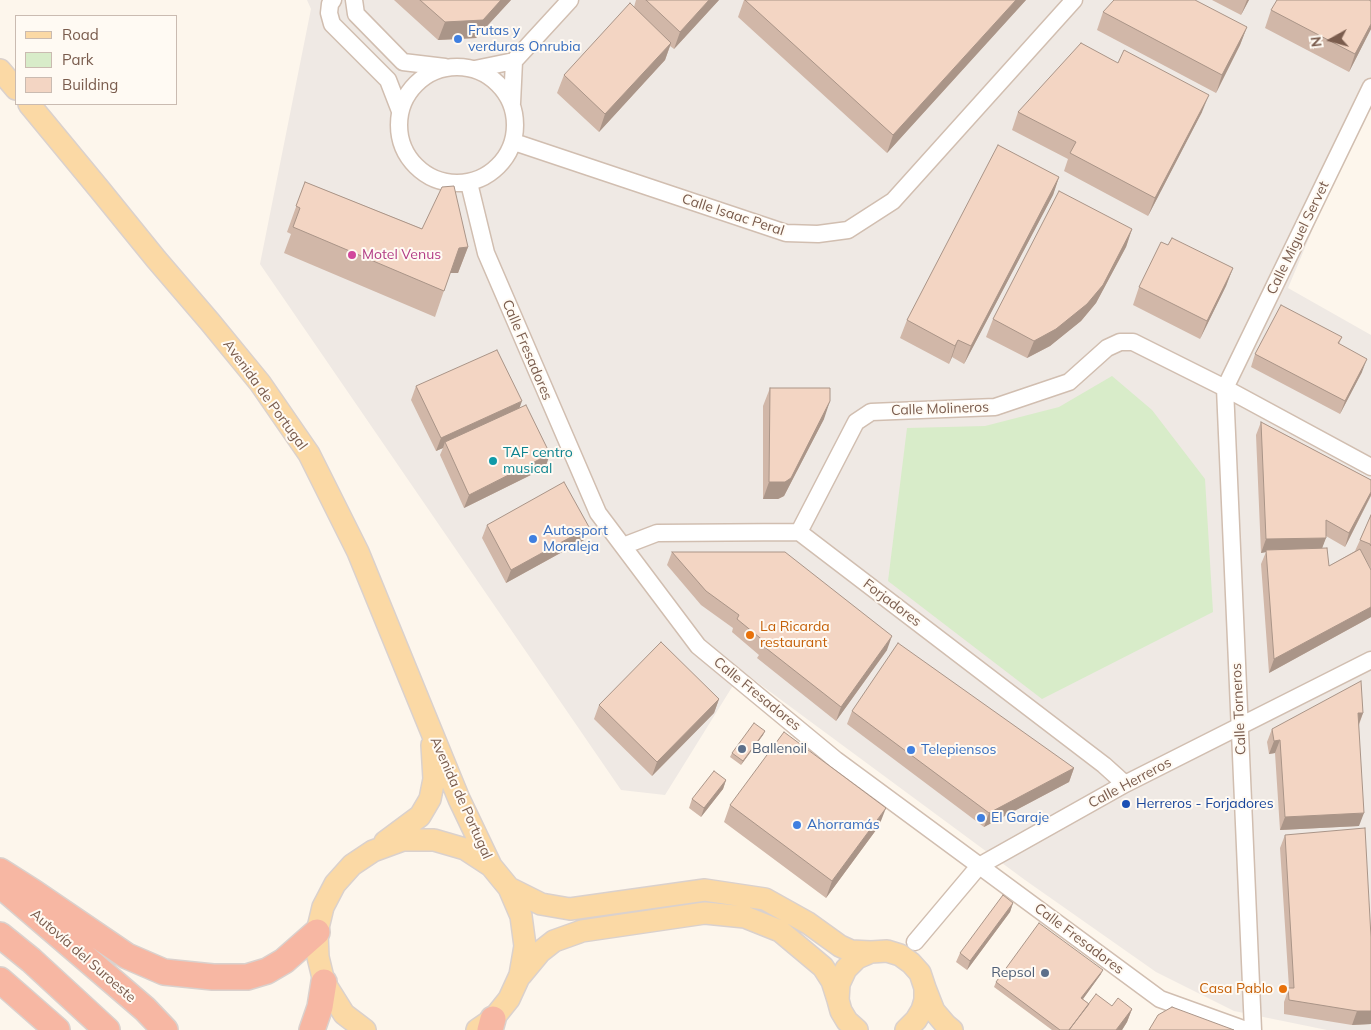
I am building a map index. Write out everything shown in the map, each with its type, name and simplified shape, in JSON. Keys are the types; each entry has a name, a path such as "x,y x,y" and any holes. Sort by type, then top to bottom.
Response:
{"highway":[{"path":"0,872 33,892 127,956 164,972 213,977 247,977 267,971 284,961 317,932"},
{"name":"Autovía del Suroeste","path":"0,885 145,1010 165,1030"},
{"path":"0,934 107,1030"},
{"path":"0,980 57,1030"},
{"path":"312,1030 320,1007 324,982"}],"main road":[{"path":"0,70 15,88"},
{"name":"Avenida de Portugal","path":"29,105 260,383 309,454 358,552 459,798 491,866"},
{"name":"Avenida de Portugal","path":"365,1030 344,1014 324,982 318,957 317,932 323,907 335,884 352,865 420,816 430,799 434,779 431,729"},
{"path":"373,850 403,840 434,840 465,849 491,866 510,888 522,916 525,946 520,976"},
{"path":"510,888 541,904 570,909 705,890 765,899 808,923 840,946 851,951 879,951 900,955 912,963 922,981 934,1011 952,1030"},
{"path":"487,1026 509,999 520,976 540,952 554,941 582,931 705,913 744,917 780,931 823,967 832,981 841,1011 847,1021 857,1030"},
{"path":"838,1000 839,984 846,969 857,958 879,951"},
{"path":"906,1030 916,1020 922,1010 925,1000 922,981"}],"street":[{"path":"333,0 330,4 329,14 332,24 388,80 400,111 402,145 417,169 442,182 469,183 496,170 514,142 512,103 514,61"},
{"path":"354,0 356,14 403,62 475,69 514,61 570,0"},
{"name":"Calle Isaac Peral","path":"514,142 786,233 818,234 848,230 893,201 1074,0"},
{"path":"400,111 414,84 445,67"},
{"path":"475,69 496,81 512,103"},
{"name":"Calle Miguel Servet","path":"1225,388 1371,87"},
{"name":"Calle Fresadores","path":"469,183 486,253 598,513 698,646 836,760 1160,999 1246,1030"},
{"name":"Calle Molineros","path":"799,532 856,422 871,412 995,407 1069,382 1107,348 1120,342 1133,342 1225,388 1371,466"},
{"name":"Calle Torneros","path":"1225,388 1253,1030"},
{"path":"623,546 657,533 799,532"},
{"name":"Forjadores","path":"799,532 1125,784"},
{"name":"Calle Herreros","path":"915,942 979,866 1125,784 1371,660"},
{"path":"879,951 915,942 922,981"}],"shaded area":[{"path":"307,0 1371,0 1371,91 1288,288 1371,335 1371,1030 1327,1030 1234,1011 1156,972 1025,880 742,671 665,795 621,790 260,264 311,9"}],"green space":[{"path":"1112,376 1152,410 1205,479 1213,612 1042,699 888,581 907,428 985,426 1059,407"}],"building":[{"path":"420,0 501,0 483,20 445,22"},
{"path":"646,0 709,0 680,32"},
{"path":"745,0 1016,0 893,135"},
{"path":"1114,0 1195,0 1247,27 1222,75 1103,12"},
{"path":"1277,0 1369,0 1371,1 1371,24 1355,54 1271,10"},
{"path":"630,3 671,43 605,114 564,75"},
{"path":"1081,43 1118,63 1124,50 1209,95 1155,198 1070,153 1076,142 1018,112"},
{"path":"998,145 1059,177 971,346 958,340 955,346 907,320"},
{"path":"305,182 422,229 442,187 454,186 468,247 459,248 444,291 293,227 300,208 296,206"},
{"path":"1059,191 1132,229 1103,285 1087,304 1056,329 1034,341 993,319"},
{"path":"1172,238 1233,268 1207,321 1139,287 1161,242 1168,245"},
{"path":"1281,305 1342,337 1338,343 1367,359 1345,401 1255,354"},
{"path":"497,350 522,401 441,438 416,386"},
{"path":"770,388 830,388 830,401 791,478 785,482 769,482"},
{"name":"TAF centro musical","path":"526,405 550,454 469,495 445,442"},
{"path":"1261,422 1371,480 1371,492 1349,533 1326,520 1326,538 1266,539"},
{"name":"Autosport Moraleja","path":"564,482 589,527 511,570 487,525"},
{"path":"1371,515 1371,546 1360,540"},
{"path":"1327,548 1329,566 1360,549 1371,570 1371,607 1274,659 1266,550"},
{"path":"672,552 785,552 892,636 841,707 762,645 765,642 737,619 739,615 706,591"},
{"path":"661,642 719,699 657,762 599,705"},
{"path":"898,643 1074,768 989,813 852,711"},
{"path":"1361,681 1363,713 1358,713 1364,813 1285,817 1280,740 1274,741 1272,729"},
{"path":"754,723 765,731 743,761 732,753"},
{"path":"784,732 886,808 832,881 730,805"},
{"path":"714,771 726,780 704,808 692,799"},
{"path":"1365,828 1371,937 1371,1011 1357,1011 1289,1000 1288,988 1294,988 1285,835"},
{"path":"1003,895 1013,903 970,961 960,953"},
{"path":"1039,923 1103,970 1081,998 1089,1004 1069,1030 1060,1030 996,982"},
{"path":"1096,994 1112,1006 1118,998 1132,1009 1116,1030 1069,1030"},
{"path":"1172,1007 1234,1030 1149,1030 1158,1015"}],"place":[{"name":"Frutas y verduras Onrubia","path":"458,39"},
{"name":"Motel Venus","path":"352,255"},
{"name":"TAF centro musical","path":"493,461"},
{"name":"Autosport Moraleja","path":"533,539"},
{"name":"La Ricarda restaurant","path":"750,635"},
{"name":"Ballenoil","path":"742,749"},
{"name":"Telepiensos","path":"911,750"},
{"name":"Herreros - Forjadores","path":"1126,804"},
{"name":"El Garaje","path":"981,818"},
{"name":"Ahorramás","path":"797,825"},
{"name":"Repsol","path":"1045,973"},
{"name":"Casa Pablo","path":"1283,989"}]}
